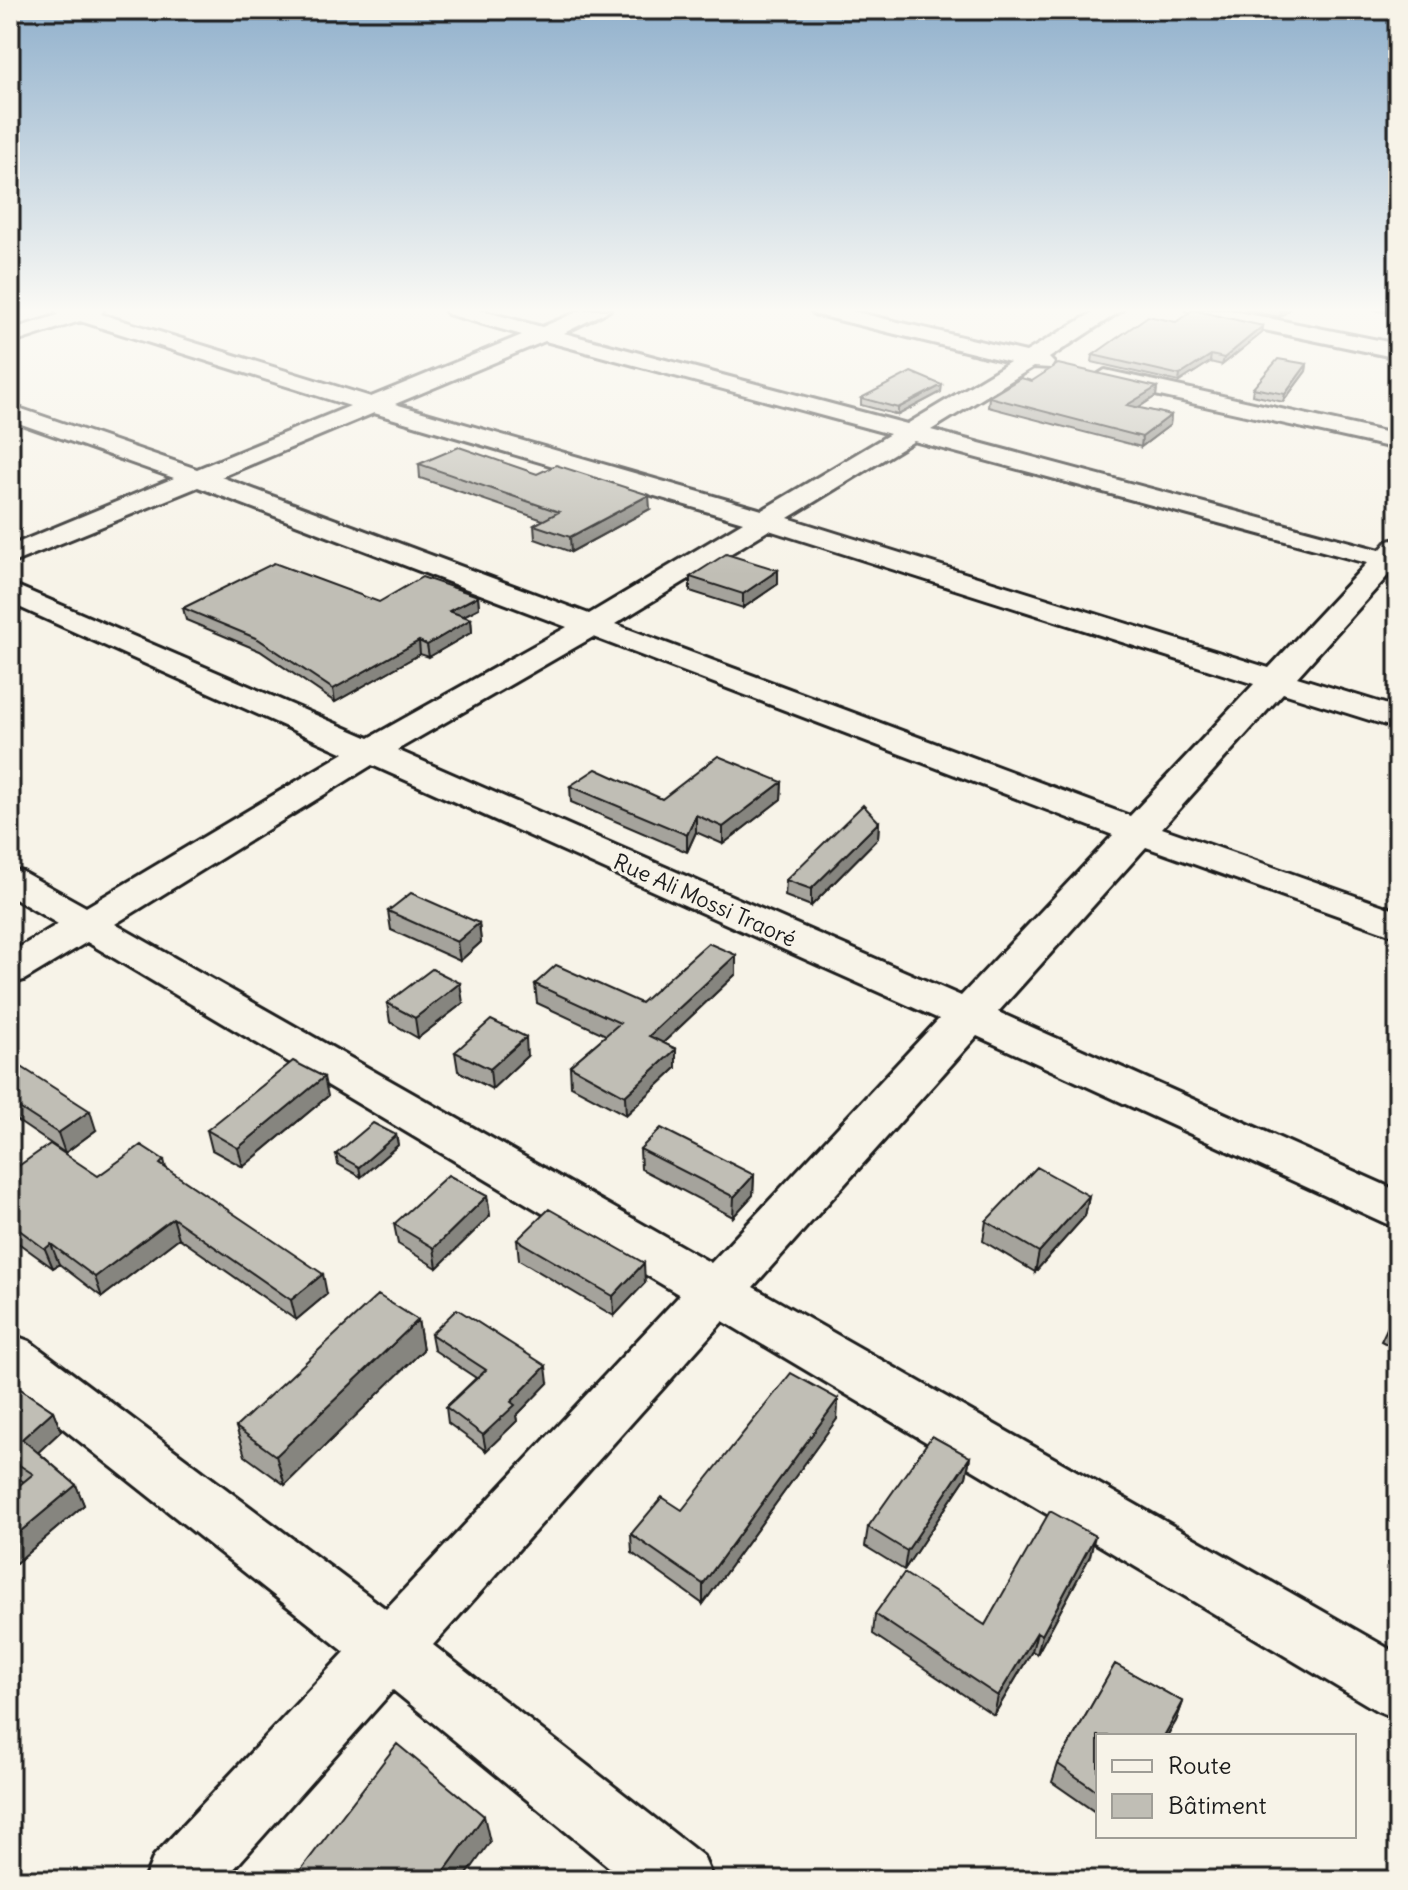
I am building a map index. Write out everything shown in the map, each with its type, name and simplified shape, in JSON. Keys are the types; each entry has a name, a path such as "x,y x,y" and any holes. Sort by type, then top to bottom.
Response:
{"street":[{"path":"351,398 763,519 1398,719"},
{"path":"10,556 388,398"},
{"path":"178,1880 1394,557 784,398"},
{"path":"10,971 369,752 589,627 966,398"},
{"path":"1203,398 1398,442"},
{"path":"10,412 196,477 1139,832 1398,925"},
{"name":"Rue Ali Mossi Traoré","path":"10,592 969,1016 1393,1199"},
{"path":"10,880 1398,1688"},
{"path":"10,1356 391,1650 679,1880"}],"building":[{"path":"862,398 917,398 898,408"},
{"path":"994,398 1138,398 1127,405 1171,415 1142,437"},
{"path":"459,447 537,474 556,465 649,495 570,537 534,525 559,512 419,464"},
{"path":"726,554 778,570 743,594 690,577"},
{"path":"274,563 379,602 422,577 478,596 449,611 471,619 427,645 419,641 333,689 258,639 183,608"},
{"path":"718,756 782,782 723,827 696,815 687,835 570,786 596,769 662,799"},
{"path":"863,805 879,822 811,889 786,880"},
{"path":"411,893 479,923 457,942 388,911"},
{"path":"708,943 736,955 649,1036 676,1049 625,1096 570,1066 620,1023 535,984 556,965 641,1003"},
{"path":"432,969 460,983 415,1018 387,1003"},
{"path":"491,1020 526,1037 490,1069 455,1052"},
{"path":"293,1061 324,1077 238,1148 207,1130"},
{"path":"20,1066 90,1111 58,1133 10,1102 10,1073"},
{"path":"373,1123 396,1135 359,1167 336,1154"},
{"path":"661,1128 754,1175 734,1197 640,1149"},
{"path":"50,1144 98,1176 141,1145 164,1160 160,1164 323,1274 291,1300 173,1218 95,1277 51,1244 45,1249 10,1223 10,1172"},
{"path":"1037,1167 1089,1196 1039,1252 986,1221"},
{"path":"448,1175 487,1196 434,1248 394,1224"},
{"path":"549,1209 644,1263 613,1296 517,1240"},
{"path":"378,1295 418,1320 276,1456 236,1427"},
{"path":"1398,1305 1398,1325 1390,1321"},
{"path":"457,1309 546,1366 511,1402 515,1405 483,1435 446,1407 486,1370 431,1334"},
{"path":"791,1373 838,1399 703,1584 631,1534 662,1497 682,1510"},
{"path":"10,1382 53,1411 22,1439 76,1485 10,1540 10,1493 33,1474 10,1459"},
{"path":"932,1436 970,1457 907,1551 868,1527"},
{"path":"1050,1511 1095,1536 1042,1635 1037,1632 998,1696 875,1614 904,1573 985,1625"},
{"path":"1115,1664 1183,1702 1165,1734 1096,1734 1096,1791 1058,1764"},
{"path":"397,1744 484,1816 438,1880 293,1880"}]}
